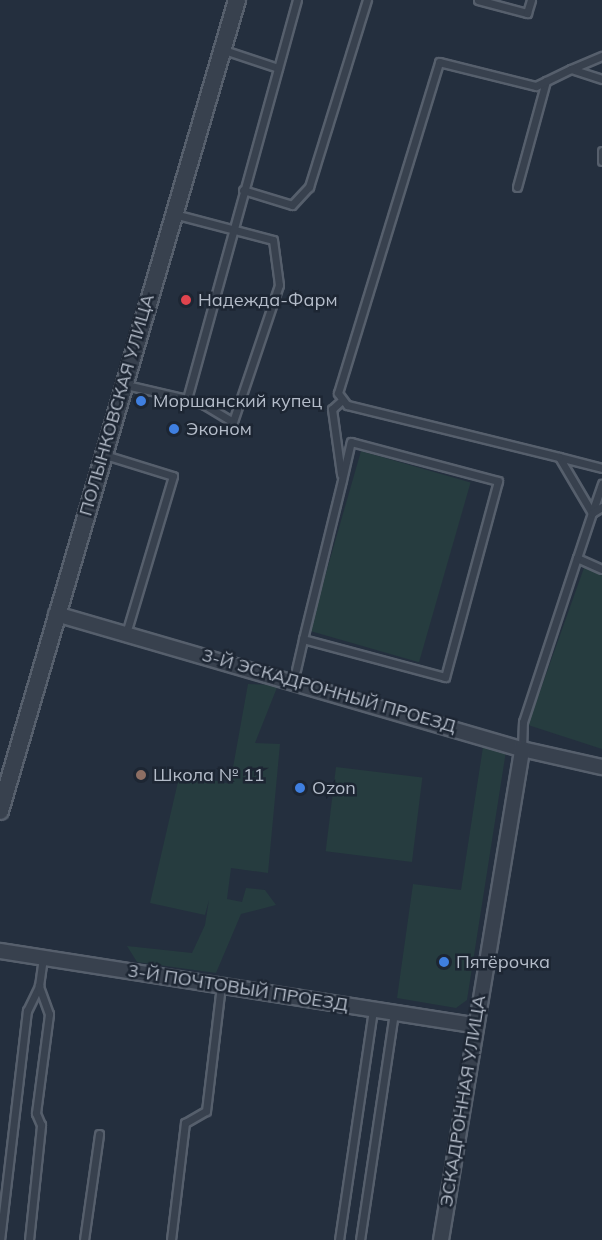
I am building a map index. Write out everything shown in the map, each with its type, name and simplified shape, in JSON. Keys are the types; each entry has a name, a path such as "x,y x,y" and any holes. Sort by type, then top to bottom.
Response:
{"street":[{"name":"ПОЛЫНКОВСКАЯ УЛИЦА","path":"0,811 171,213 237,0"},
{"name":"3-Й ЭСКАДРОННЫЙ ПРОЕЗД","path":"56,614 522,749 602,767"},
{"name":"ЭСКАДРОННАЯ УЛИЦА","path":"441,1240 522,749"},
{"name":"3-Й ПОЧТОВЫЙ ПРОЕЗД","path":"0,951 475,1025"}],"lane":[{"path":"187,399 297,0"},
{"path":"243,190 292,205 309,187 367,0"},
{"path":"478,0 527,13 531,0"},
{"path":"221,49 278,68"},
{"path":"342,480 333,409 341,401 341,383 439,62 536,86 602,56"},
{"path":"571,69 602,79"},
{"path":"517,187 546,81"},
{"path":"602,151 602,160"},
{"path":"123,384 187,399 234,422 279,285 273,240 171,213"},
{"path":"341,401 354,407 602,468"},
{"path":"296,670 303,639 351,442 498,481 445,677 303,639"},
{"path":"103,454 174,476 126,634"},
{"path":"559,457 592,513"},
{"path":"522,749 523,722 602,484"},
{"path":"592,513 602,507"},
{"path":"577,558 602,569"},
{"path":"0,1240 27,1011 39,986 43,957"},
{"path":"29,1240 41,1125 36,1113 49,1014 39,986"},
{"path":"171,1240 184,1124 206,1112 221,986"},
{"path":"339,1240 373,1010"},
{"path":"360,1240 394,1013"},
{"path":"84,1240 99,1134"}],"green space":[{"path":"361,451 471,482 419,662 309,631"},
{"path":"585,565 602,573 602,749 528,725"},
{"path":"248,684 278,685 255,743 280,744 268,873 231,868 227,899 242,902 246,888 265,890 276,905 241,914 216,973 137,962 127,946 192,953 205,925 209,900 205,915 150,903 180,773 230,784"},
{"path":"483,747 506,751 467,1000 456,1008 397,998 413,884 461,890"},
{"path":"336,767 422,778 412,862 326,851"}],"place":[{"name":"Надежда-Фарм","path":"186,300"},
{"name":"Моршанский купец","path":"141,401"},
{"name":"Эконом","path":"174,429"},
{"name":"Школа № 11","path":"141,775"},
{"name":"Ozon","path":"300,788"},
{"name":"Пятёрочка","path":"444,962"}]}
